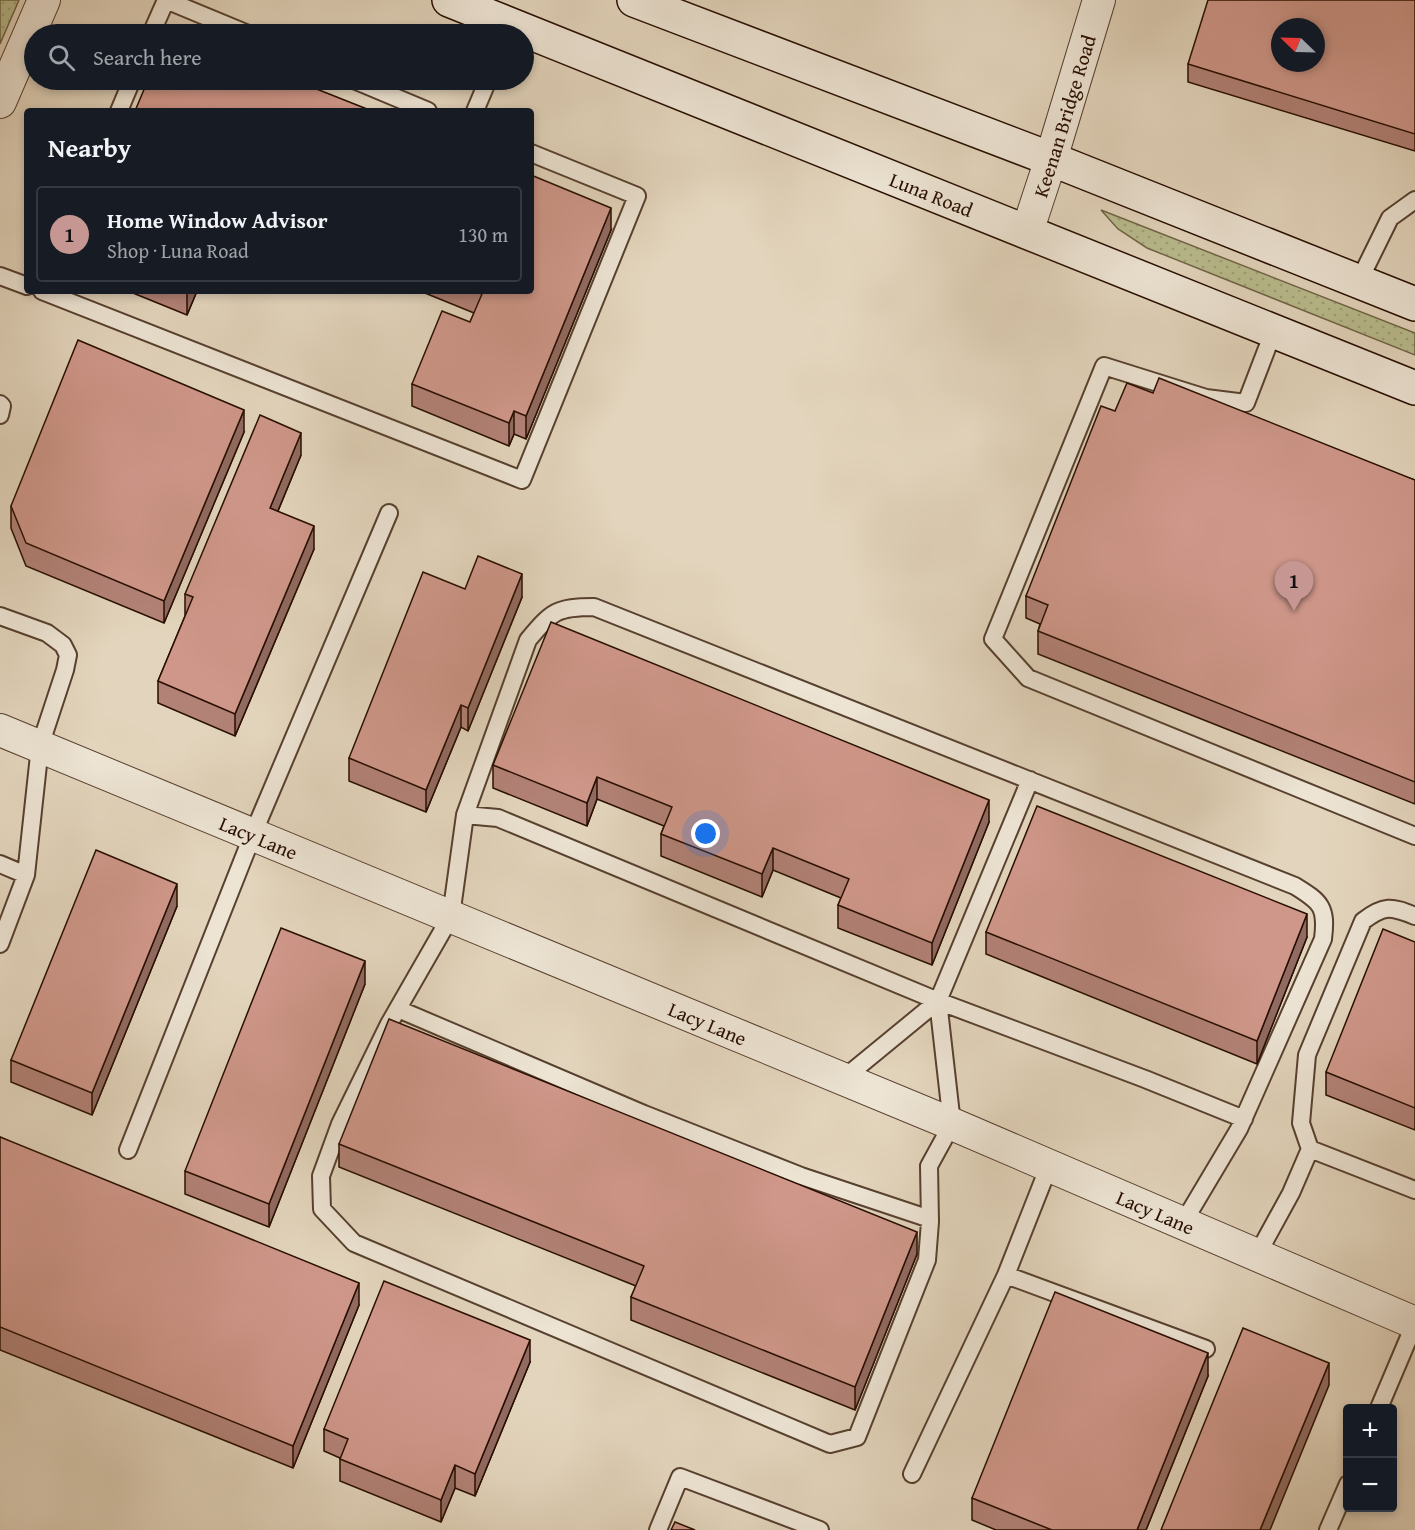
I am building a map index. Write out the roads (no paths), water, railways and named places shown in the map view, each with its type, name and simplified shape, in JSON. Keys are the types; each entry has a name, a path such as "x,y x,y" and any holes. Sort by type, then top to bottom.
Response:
{"main road":[{"name":"Luna Road","path":"449,0 497,24"},
{"path":"634,0 1051,159 1415,304"},
{"name":"Luna Road","path":"534,40 1027,232 1415,388"}],"street":[{"path":"34,24 44,0"},
{"name":"Keenan Bridge Road","path":"1027,232 1099,0"},
{"path":"0,102 24,46"},
{"name":"Lacy Lane","path":"0,730 952,1124 1415,1323"}],"lane":[{"path":"155,24 166,0 224,24"},
{"path":"120,108 128,90"},
{"path":"378,90 421,108"},
{"path":"476,108 484,90"},
{"path":"51,294 522,480 637,196 534,154"},
{"path":"1359,282 1390,218 1415,200"},
{"path":"0,276 24,285"},
{"path":"1274,330 1246,403 1206,398 1104,366 993,639 1028,678 1415,836"},
{"path":"0,404 2,406 0,415"},
{"path":"128,1150 253,834 388,513"},
{"path":"938,1001 952,1124 929,1166 930,1219 927,1260 856,1437 830,1444 354,1243 322,1209 321,1176 340,1124 398,1009 451,916 465,815 528,640 546,618 570,607 594,607 1295,886 1316,899 1325,920 1323,939 1244,1119 1183,1223"},
{"path":"0,616 47,633 63,645 68,655 40,746 26,875 0,944"},
{"path":"843,1079 938,1001 1030,780"},
{"path":"465,815 498,818 938,1001 1244,1119"},
{"path":"0,864 26,875"},
{"path":"1257,1255 1291,1193 1310,1149 1301,1122 1307,1055 1363,921 1376,912 1393,907 1415,916"},
{"path":"398,1009 654,1118 801,1176 930,1219"},
{"path":"1310,1149 1415,1190"},
{"path":"912,1474 1006,1275 1049,1166"},
{"path":"1006,1275 1206,1349"},
{"path":"1381,1404 1415,1323"},
{"path":"658,1530 680,1477 820,1530"},
{"path":"1328,1530 1343,1494"}],"place":[{"name":"Home Window Advisor","path":"1294,611"}]}
